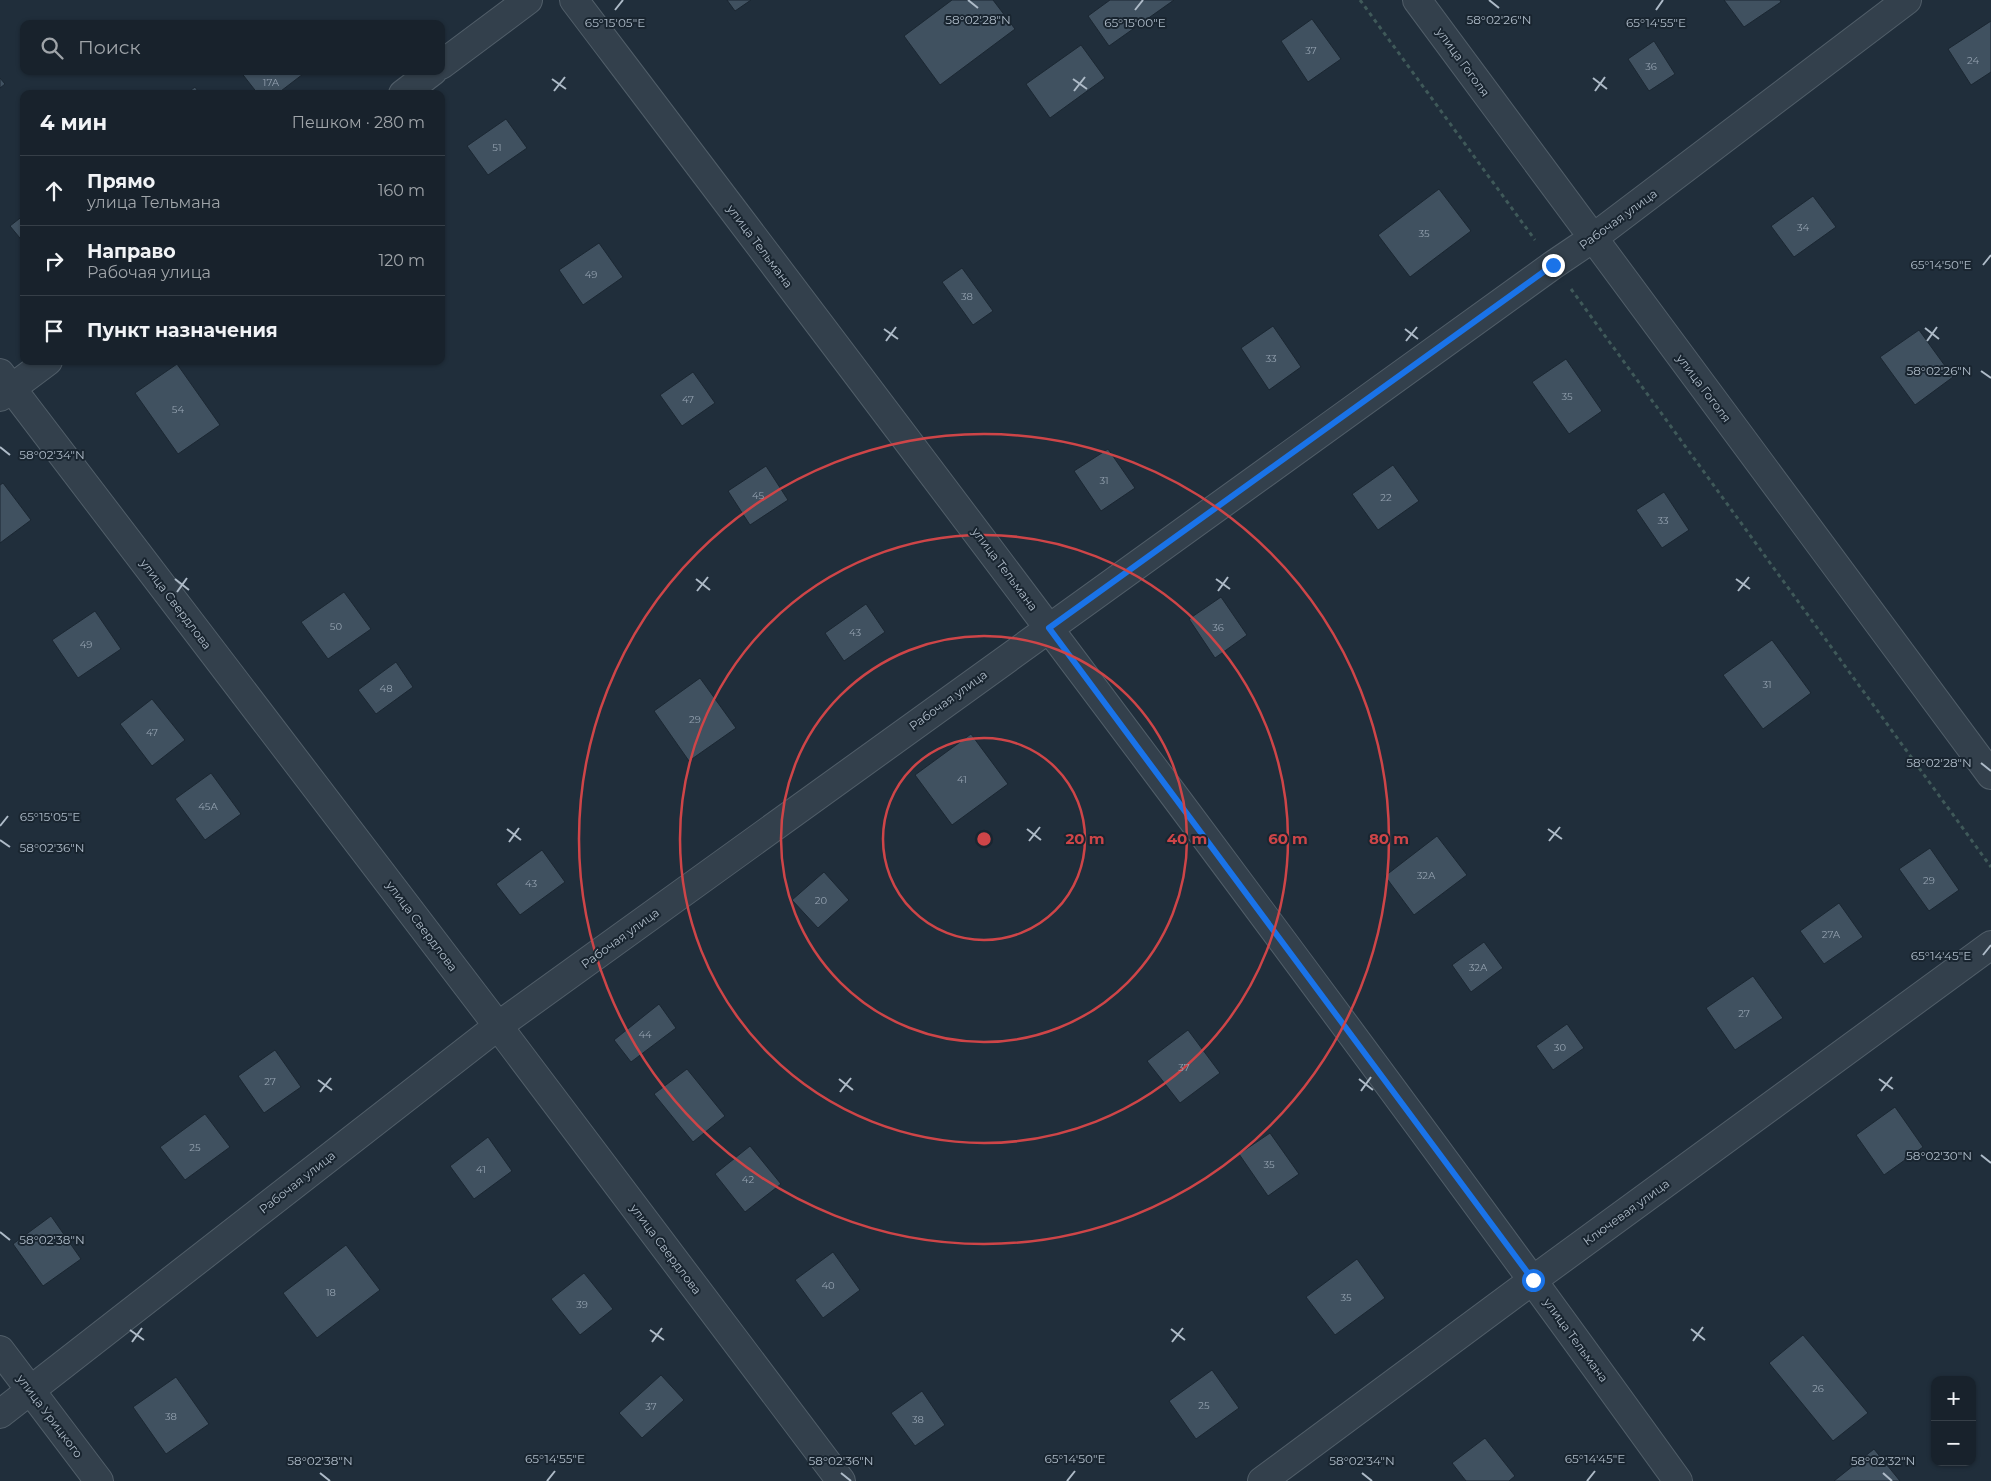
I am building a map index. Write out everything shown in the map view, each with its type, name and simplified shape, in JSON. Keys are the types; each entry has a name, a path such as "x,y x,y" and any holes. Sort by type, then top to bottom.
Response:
{"street":[{"path":"445,62 528,0"},
{"name":"улица Тельмана","path":"574,0 1049,628 1533,1280 1678,1481"},
{"name":"улица Гоголя","path":"1417,0 1991,775"},
{"name":"Рабочая улица","path":"0,1414 498,1026 1593,238 1907,0"},
{"path":"408,90 428,75"},
{"path":"4,386 41,365"},
{"name":"улица Свердлова","path":"4,386 498,1026 841,1481"},
{"name":"Ключевая улица","path":"1262,1481 1991,945"},
{"name":"улица Урицкого","path":"0,1350 99,1481"}],"path":[{"path":"1360,0 1991,868"}],"building":[{"path":"727,0 751,0 735,11"},
{"path":"952,0 993,0 1015,29 940,85 904,36"},
{"path":"1110,0 1174,0 1109,46 1088,16"},
{"path":"1724,0 1780,0 1781,2 1744,27"},
{"path":"1312,19 1341,59 1308,82 1281,41"},
{"path":"1991,21 1991,72 1971,85 1948,49"},
{"path":"1654,41 1675,74 1649,91 1628,59"},
{"path":"1081,45 1105,78 1050,118 1026,84"},
{"path":"243,75 302,75 282,90 255,90"},
{"path":"0,78 5,84 0,88"},
{"path":"506,119 527,148 488,175 467,146"},
{"path":"1439,189 1471,231 1410,277 1378,235"},
{"path":"1813,196 1836,227 1794,257 1771,226"},
{"path":"20,218 20,238 10,226"},
{"path":"599,243 623,277 583,305 559,270"},
{"path":"962,268 993,311 973,325 942,282"},
{"path":"1273,326 1301,367 1269,390 1241,348"},
{"path":"1919,330 1953,377 1915,405 1880,357"},
{"path":"1566,359 1602,411 1569,434 1532,382"},
{"path":"178,365 220,425 178,454 135,393"},
{"path":"693,372 715,403 682,426 660,395"},
{"path":"1108,449 1135,488 1101,511 1074,471"},
{"path":"1393,465 1419,501 1378,530 1352,494"},
{"path":"766,466 788,500 750,525 728,491"},
{"path":"3,483 31,520 0,543 0,485"},
{"path":"1664,492 1689,530 1662,548 1636,510"},
{"path":"344,592 371,629 328,659 301,622"},
{"path":"1221,597 1247,635 1215,658 1189,619"},
{"path":"866,604 885,632 844,661 825,633"},
{"path":"95,611 121,649 78,678 52,640"},
{"path":"1772,640 1811,693 1763,729 1723,675"},
{"path":"396,662 413,687 376,714 358,690"},
{"path":"700,678 736,728 689,761 654,711"},
{"path":"152,699 185,740 152,766 120,724"},
{"path":"971,734 1008,784 952,825 915,775"},
{"path":"211,773 241,814 205,840 175,799"},
{"path":"1437,836 1467,875 1414,915 1385,876"},
{"path":"1930,848 1959,890 1929,911 1899,869"},
{"path":"542,850 565,882 520,915 496,884"},
{"path":"824,872 849,900 818,928 792,900"},
{"path":"1839,903 1863,937 1824,964 1800,931"},
{"path":"1484,942 1503,968 1471,992 1452,965"},
{"path":"1753,976 1783,1018 1735,1050 1706,1008"},
{"path":"659,1004 676,1028 631,1062 614,1040"},
{"path":"1567,1024 1584,1048 1553,1070 1536,1046"},
{"path":"1188,1030 1220,1073 1180,1103 1147,1061"},
{"path":"275,1050 301,1087 264,1113 238,1076"},
{"path":"687,1069 725,1116 693,1142 654,1094"},
{"path":"1895,1107 1923,1147 1884,1175 1856,1135"},
{"path":"205,1114 230,1147 185,1180 160,1147"},
{"path":"1270,1133 1299,1174 1268,1196 1239,1154"},
{"path":"488,1137 512,1171 474,1199 450,1166"},
{"path":"750,1146 781,1184 745,1212 715,1174"},
{"path":"51,1216 81,1259 43,1286 13,1244"},
{"path":"346,1245 380,1290 317,1338 283,1293"},
{"path":"833,1252 860,1290 823,1318 795,1280"},
{"path":"1357,1259 1385,1298 1335,1335 1306,1297"},
{"path":"584,1273 613,1309 580,1335 551,1299"},
{"path":"1803,1335 1868,1413 1833,1441 1769,1363"},
{"path":"1212,1370 1239,1408 1196,1439 1169,1401"},
{"path":"661,1375 684,1400 642,1438 619,1413"},
{"path":"176,1377 209,1424 166,1454 133,1407"},
{"path":"922,1391 945,1425 915,1446 891,1413"},
{"path":"1485,1438 1515,1476 1509,1481 1466,1481 1452,1463"},
{"path":"1874,1449 1900,1481 1834,1481"}],"route":[{"path":"1533,1280 1049,628 1553,265"}]}
